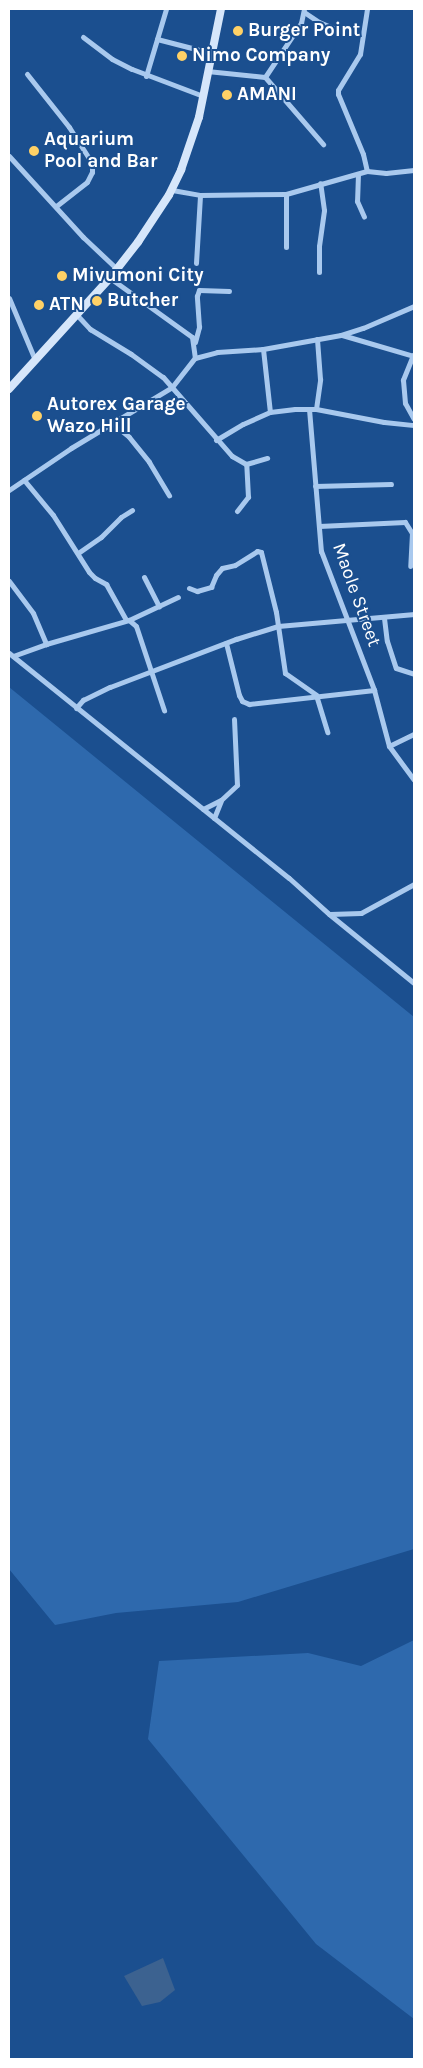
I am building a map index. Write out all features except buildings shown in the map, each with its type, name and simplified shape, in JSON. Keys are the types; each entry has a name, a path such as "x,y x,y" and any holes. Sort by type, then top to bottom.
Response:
{"main road":[{"path":"9,389 110,278 172,190 181,170 203,96 221,9"}],"street":[{"path":"146,76 166,9"},
{"path":"367,9 360,54 341,85 338,94 363,154 367,171"},
{"path":"265,77 301,23 304,10 319,22 340,31"},
{"path":"83,37 112,59 146,76 203,96"},
{"path":"157,39 211,52"},
{"path":"207,71 265,77 323,144"},
{"path":"27,74 69,127 92,163 92,172 87,182 56,206"},
{"path":"9,156 83,237 117,269"},
{"path":"172,190 200,195 286,194 367,171 386,173 414,170"},
{"path":"358,174 357,201 364,218"},
{"path":"319,272 319,246 324,210 320,183"},
{"path":"286,194 286,247"},
{"path":"196,263 200,195"},
{"path":"110,278 192,337 195,342"},
{"path":"195,358 195,342 199,327 196,296 199,290 229,291"},
{"path":"9,298 35,360"},
{"path":"9,490 112,423 172,387 195,358 217,352 263,348 341,335 363,328 414,306"},
{"path":"76,314 90,329 145,363 172,387 216,440 232,456 246,464 268,458"},
{"path":"341,335 413,356 403,380 405,402 414,419"},
{"path":"316,409 320,379 317,339"},
{"path":"263,348 270,412"},
{"name":"Maole Street","path":"308,409 321,551 374,690 389,746 414,780"},
{"path":"216,440 243,424 270,412 316,409 384,422 414,424"},
{"path":"112,423 134,443 169,495"},
{"path":"238,512 248,497 246,464"},
{"path":"24,480 53,515 95,578 106,584 127,620 136,626 164,710"},
{"path":"315,486 391,484"},
{"path":"78,554 121,517 132,510"},
{"path":"319,526 406,522 412,533 410,566"},
{"path":"189,588 197,591 211,587 222,568 235,565 257,551 261,552 278,626 285,673 318,698 327,732"},
{"path":"144,577 159,606"},
{"path":"9,581 33,613 46,644"},
{"path":"11,654 127,620 178,597"},
{"path":"76,708 83,700 95,694 151,671 278,626 414,614"},
{"path":"384,618 387,641 396,668 414,674"},
{"path":"226,643 242,701 249,704 318,698 374,690"},
{"path":"11,654 289,878 329,914 414,983"},
{"path":"203,809 221,800 237,785 234,719"},
{"path":"389,746 414,734"},
{"path":"214,818 221,800"},
{"path":"329,914 361,913 414,884"}],"shaded area":[{"path":"9,687 414,1017 414,1549 238,1602 116,1613 55,1625 9,1569"},
{"path":"414,1640 414,2019 316,1944 148,1739 159,1661 308,1653 361,1666"},
{"path":"163,1958 175,1990 160,2002 142,2006 124,1976"}],"place":[{"name":"Burger Point","path":"238,31"},
{"name":"Nimo Company","path":"182,56"},
{"name":"AMANI","path":"227,95"},
{"name":"Aquarium Pool and Bar","path":"34,151"},
{"name":"Mivumoni City","path":"62,276"},
{"name":"Butcher","path":"97,301"},
{"name":"ATN","path":"39,305"},
{"name":"Autorex Garage Wazo Hill","path":"37,416"}]}
